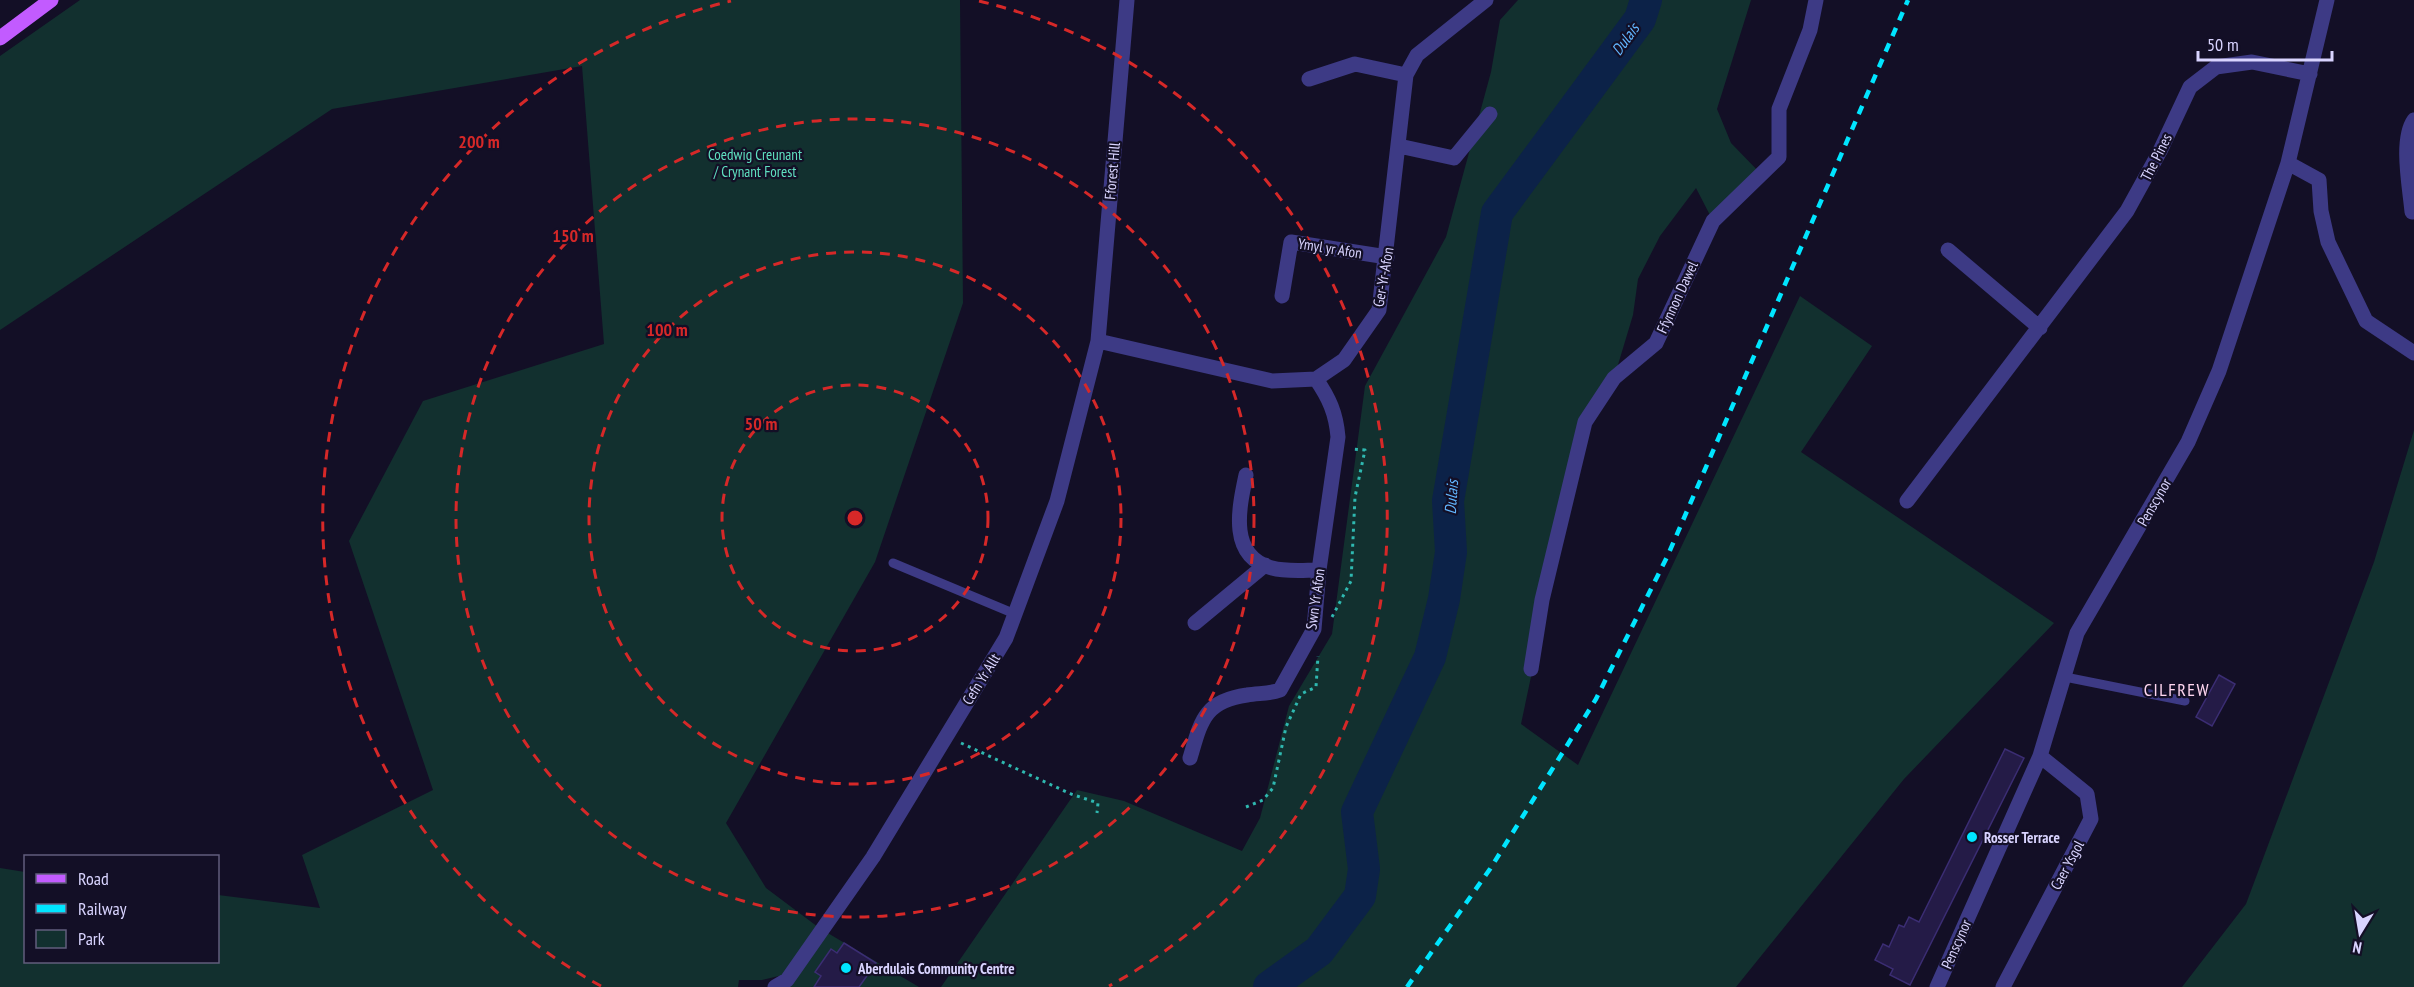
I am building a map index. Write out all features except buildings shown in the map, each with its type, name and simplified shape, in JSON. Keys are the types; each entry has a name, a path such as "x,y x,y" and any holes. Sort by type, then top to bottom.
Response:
{"main road":[{"path":"0,38 51,0"}],"street":[{"name":"Fforest Hill","path":"1098,342 1127,0"},
{"name":"Ger-Yr-Afon","path":"1098,342 1272,381 1316,378 1344,360 1379,310 1387,257 1406,75 1417,55 1486,0"},
{"name":"Ffynnon Dawel","path":"1531,669 1544,590 1585,422 1614,378 1656,343 1713,221 1779,157 1779,109 1810,30 1816,0"},
{"name":"Penscynor","path":"1937,987 2040,756 2077,633 2188,442 2215,381 2288,163 2327,0"},
{"name":"The Pines","path":"1907,501 2127,211 2160,151 2190,87 2216,67 2252,62 2310,74"},
{"path":"1309,79 1355,64 1406,75"},
{"path":"1399,146 1454,158 1490,114"},
{"path":"2412,212 2408,129 2414,120"},
{"path":"2288,163 2319,180 2321,211 2328,242 2366,321 2414,353"},
{"name":"Ymyl yr Afon","path":"1282,296 1291,242 1387,257"},
{"path":"1948,249 2040,328"},
{"name":"Cefn Yr Allt","path":"781,983 873,857 1006,638 1057,501 1098,342"},
{"name":"Swn Yr Afon","path":"1190,758 1202,719 1210,709 1221,701 1235,696 1269,694 1280,690 1314,629 1319,570 1338,437 1336,417 1331,402 1316,378"},
{"path":"1246,475 1238,513 1241,538 1247,551 1265,565 1273,568 1319,570"},
{"path":"1195,624 1265,565"},
{"name":"Caer Ysgol","path":"2002,987 2091,819 2087,794 2040,756"}],"lane":[{"path":"893,563 1015,614"},
{"path":"2065,677 2185,701"}],"path":[{"path":"946,735 1071,794 1098,803 1097,813"}],"green space":[{"name":"Coedwig Creunant / Crynant Forest","path":"80,0 960,0 963,303 875,562 726,823 766,888 818,927 787,974 762,980 739,980 738,987 0,987 0,868 24,872 24,963 219,963 219,895 320,908 302,855 433,790 349,541 423,401 604,344 582,66 332,109 0,330 0,56"},
{"path":"1518,0 1751,0 1717,109 1731,143 1761,174 1713,221 1696,188 1660,236 1638,279 1633,315 1614,378 1585,422 1521,724 1578,765 1800,296 1872,346 1801,452 2054,623 1904,779 1736,987 941,987 1077,790 1124,801 1242,851 1260,818 1289,706 1332,634 1365,386 1446,237 1491,72 1500,20"},
{"path":"2414,430 2414,987 2182,987 2246,904 2374,562"},
{"path":"826,932 919,987 785,987"}],"waterway":[{"name":"Dulais","path":"1269,987 1319,951 1360,896 1364,869 1357,812 1430,657 1444,599 1451,552 1448,501 1497,213 1640,19 1646,0"}],"railway":[{"path":"1407,987 1490,869 1596,699 1668,555 1908,0"}],"place":[{"name":"Rosser Terrace","path":"1972,837"},
{"name":"Aberdulais Community Centre","path":"846,968"}],"district":[{"name":"CILFREW","path":"2177,689"}]}
